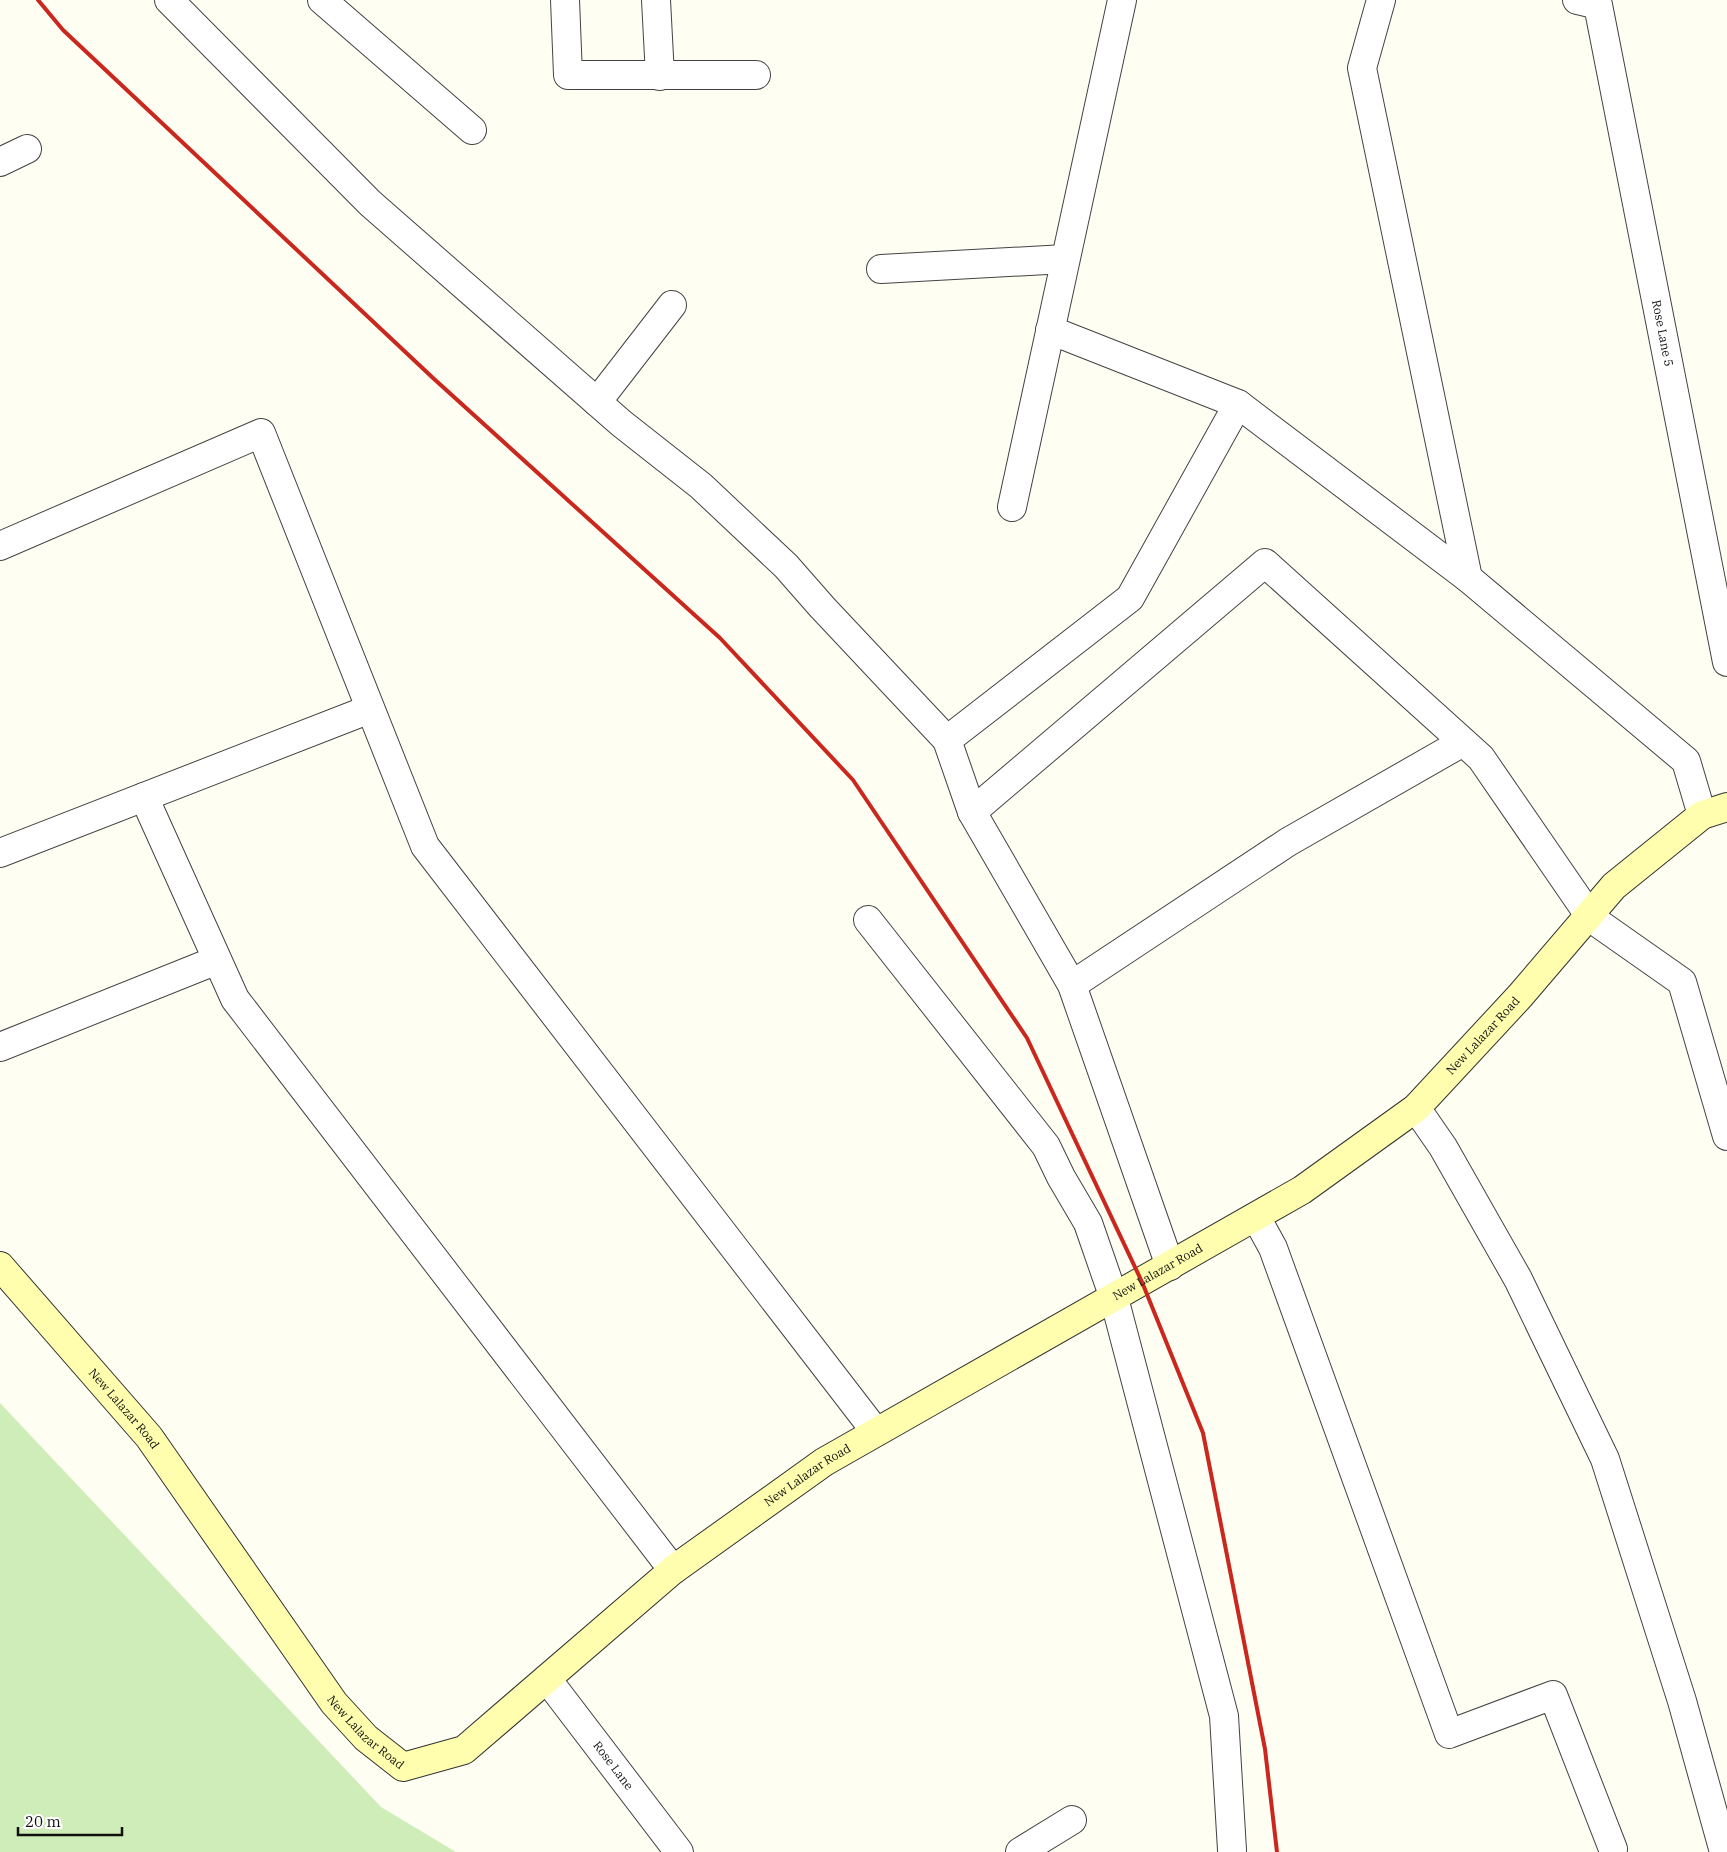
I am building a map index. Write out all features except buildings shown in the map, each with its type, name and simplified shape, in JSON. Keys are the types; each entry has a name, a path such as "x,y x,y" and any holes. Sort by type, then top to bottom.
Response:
{"street":[{"path":"169,0 370,203 597,402 701,486 786,566 947,740 972,812 1072,984 1170,1266"},
{"path":"322,0 472,130"},
{"path":"565,0 568,75 756,75"},
{"path":"656,0 660,76"},
{"path":"1012,507 1122,0"},
{"path":"1382,0 1362,68 1468,578"},
{"name":"Rose Lane 5","path":"1587,3 1727,662"},
{"path":"0,162 27,149"},
{"path":"881,269 1065,259"},
{"path":"597,402 672,305"},
{"path":"1050,330 1238,404 1468,578 1686,760 1714,811"},
{"path":"947,740 1130,598 1238,404"},
{"path":"0,546 261,433 425,846 876,1432"},
{"path":"972,812 1265,563 1481,758 1589,915 1682,982 1727,1136"},
{"path":"0,853 370,709"},
{"path":"1072,984 1288,842 1462,742"},
{"path":"144,797 235,999 673,1570"},
{"name":"New Lalazar Road","path":"0,1266 150,1437 334,1703 366,1738 403,1767 464,1750 673,1570 824,1462 1302,1190 1416,1108 1520,996 1614,886 1714,811"},
{"path":"868,920 1046,1146 1061,1177 1088,1223 1114,1298 1224,1716 1232,1850"},
{"path":"0,1047 217,960"},
{"path":"1416,1108 1443,1147 1518,1279 1605,1459 1682,1701 1724,1852"},
{"path":"1256,1217 1273,1248 1449,1734 1553,1695 1614,1849"},
{"name":"Rose Lane","path":"546,1679 679,1852"},
{"path":"1020,1852 1072,1820"}],"green space":[{"path":"0,1403 381,1807 456,1852 0,1852"}],"railway":[{"path":"38,0 63,30 433,378 720,638 853,780 1027,1038 1142,1282 1203,1433 1265,1749 1277,1852"}]}
